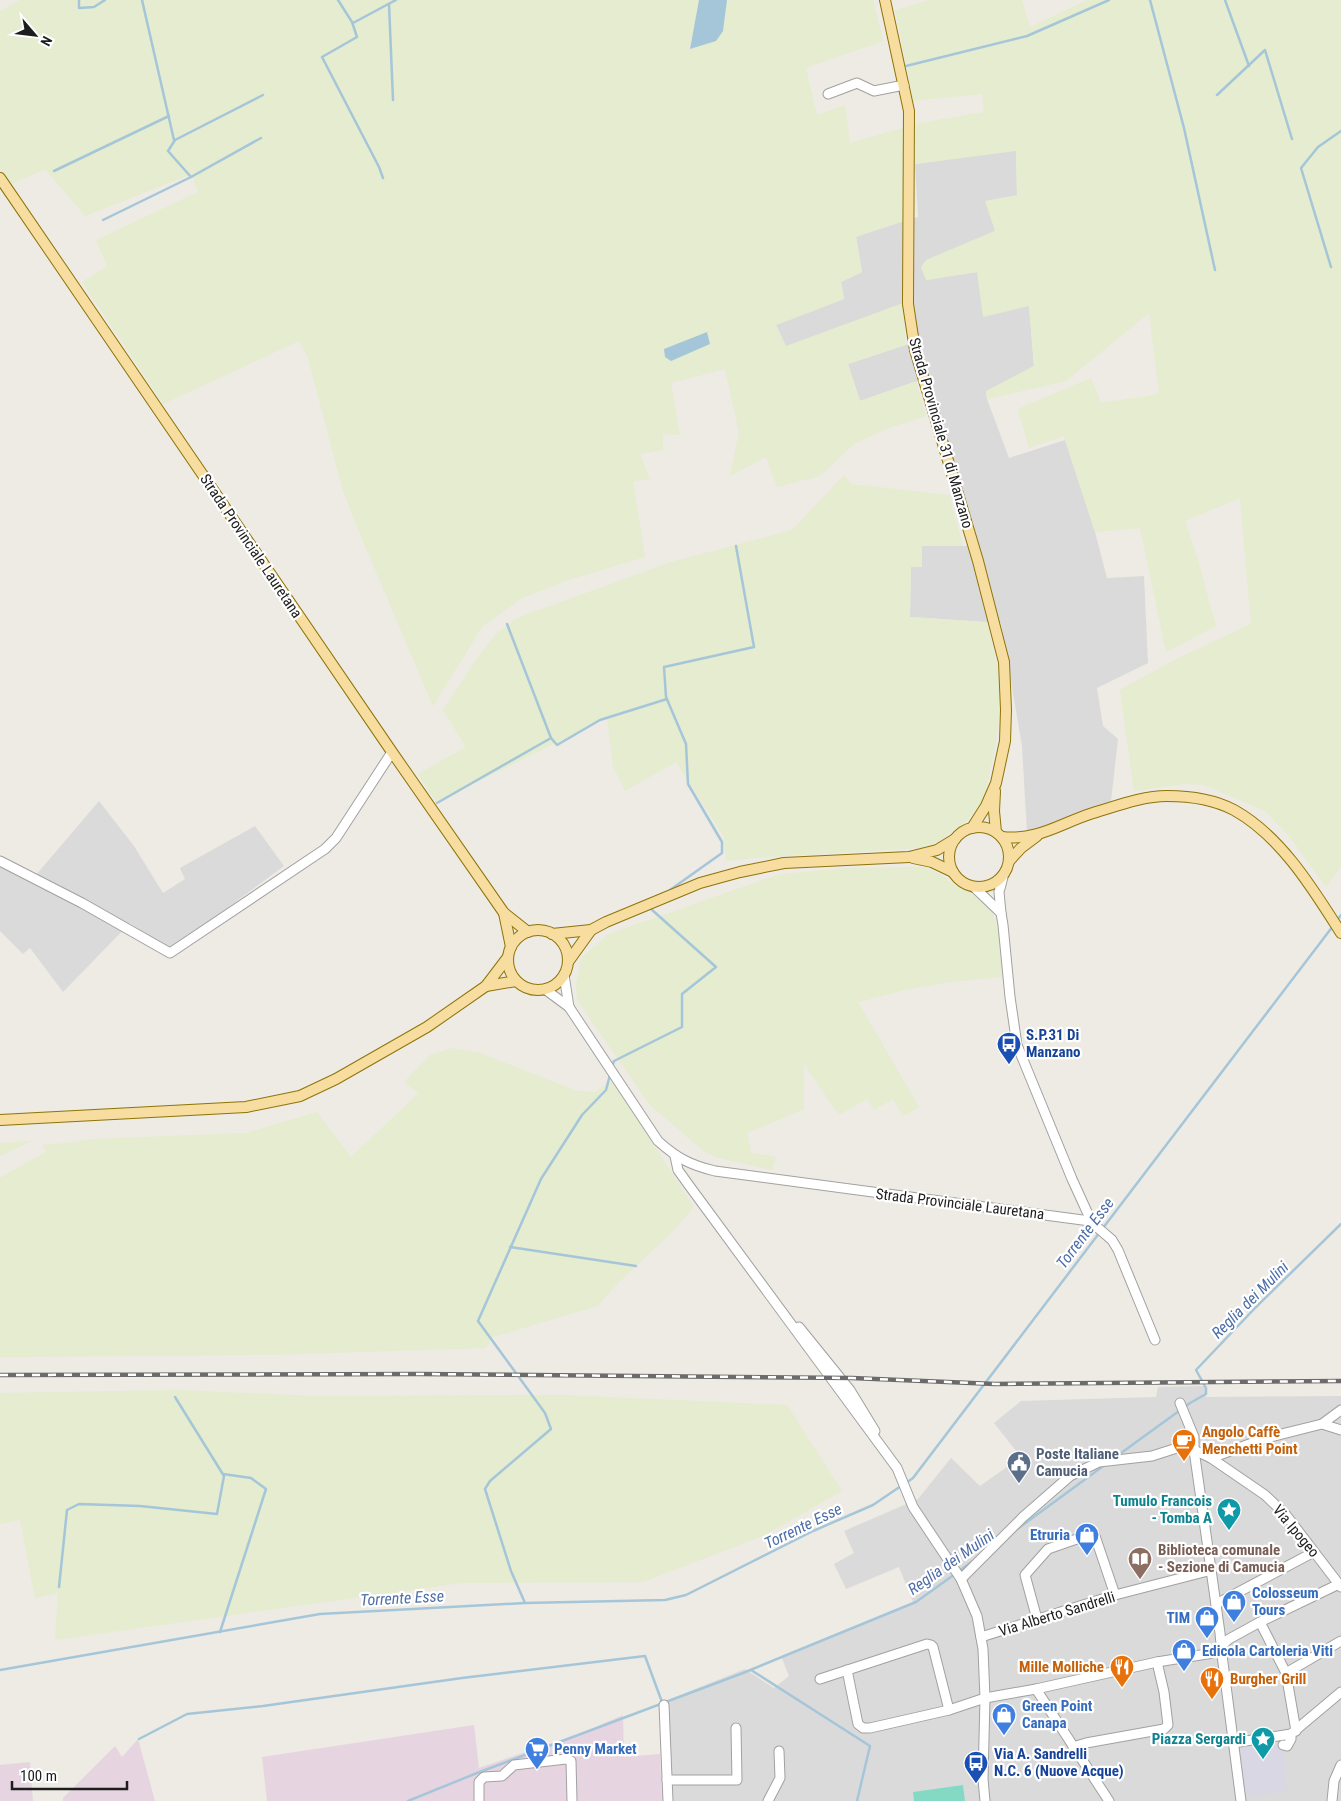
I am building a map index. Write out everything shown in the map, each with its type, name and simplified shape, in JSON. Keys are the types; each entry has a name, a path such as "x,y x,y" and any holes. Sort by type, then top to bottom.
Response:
{"main road":[{"name":"Strada Provinciale 31 di Manzano","path":"885,0 909,111 908,304 915,350 923,383 978,561 1004,662 1005,741 996,783 986,806 972,828"},
{"name":"Strada Provinciale Lauretana","path":"0,178 504,913 528,932"},
{"path":"955,839 949,853 950,866 964,884 975,888 988,887 1003,877 1010,860 1008,847 999,835 994,811 996,783"},
{"path":"0,1120 246,1107 300,1096 336,1079 419,1031 486,986 520,936 528,932 536,930 552,934 591,930 700,883 740,872 784,863 910,857 937,850 972,828 983,827 999,835 1019,839 1135,801 1167,796 1200,799 1234,810 1264,832 1306,879 1341,933"},
{"path":"1010,860 1021,848 1039,834"},
{"path":"910,857 932,862 953,872"},
{"name":"Strada Provinciale Lauretana","path":"504,913 509,952 509,970 516,981 523,987 534,991 546,990"},
{"name":"Strada Provinciale Lauretana","path":"564,975 568,962 591,930"},
{"path":"552,934 564,945 568,962"},
{"path":"546,990 554,986 564,975"},
{"path":"486,986 516,981"}],"street":[{"path":"828,94 857,83 874,91 904,85"},
{"path":"0,861 82,903 170,953 325,849 336,838 392,752"},
{"path":"1003,877 999,892 1000,913 1004,925 1010,997 1017,1044 1092,1223 1112,1240 1118,1250 1155,1340"},
{"path":"975,888 1000,913"},
{"name":"Strada Provinciale Lauretana","path":"564,975 569,1008"},
{"name":"Strada Provinciale Lauretana","path":"546,990 569,1008 658,1142 675,1156 695,1166 781,1181 1092,1223"},
{"name":"Strada Provinciale Lauretana","path":"675,1156 678,1170 779,1308 806,1334 850,1390 869,1419 885,1452 897,1468 913,1507 961,1579 977,1616 981,1637"},
{"path":"688,1184 689,1177 695,1166"},
{"path":"1180,1403 1194,1436 1194,1450 1212,1570 1241,1801"},
{"path":"1211,1458 1266,1438 1322,1424 1341,1410"},
{"path":"1322,1424 1341,1430"},
{"path":"961,1579 1024,1517 1070,1476 1099,1462 1152,1456 1180,1447 1194,1450"},
{"name":"Via Ipogeo","path":"1194,1450 1211,1458 1265,1495 1286,1514 1340,1586"},
{"path":"1037,1619 1025,1574 1048,1550 1094,1533 1115,1595"},
{"path":"1216,1604 1314,1552"},
{"name":"Via Alberto Sandrelli","path":"985,1801 983,1779 985,1698 981,1637 1115,1595 1212,1570"},
{"path":"847,1670 858,1724 863,1728 950,1710 985,1698 1036,1689 1158,1662 1213,1653 1221,1645 1260,1622 1340,1586"},
{"path":"1260,1622 1286,1673 1294,1733"},
{"path":"1286,1673 1341,1641"},
{"path":"820,1679 927,1644 933,1647 950,1710"},
{"path":"1073,1747 1164,1729 1168,1725 1158,1662"},
{"path":"1036,1689 1109,1801"},
{"path":"1283,1745 1287,1746 1294,1733 1341,1692"},
{"path":"664,1705 668,1801"},
{"path":"667,1780 737,1780 736,1728"},
{"path":"1233,1743 1294,1733"},
{"path":"768,1801 780,1778 779,1751"},
{"path":"478,1801 479,1782 484,1777 502,1776 514,1765 566,1758 571,1761 572,1801"},
{"path":"1332,1801 1334,1781 1341,1765"},
{"name":"Via Alberto Sandrelli","path":"983,1779 990,1801"}],"shaded area":[{"path":"1016,150 1017,195 995,231 927,260 926,280 977,272 1029,305 1034,366 986,392 987,399 1009,458 1065,440 1095,532 1107,578 1144,576 1148,663 1097,688 1103,726 1118,739 1111,801 1027,833 1022,746 1001,623 910,617 911,567 922,546 979,545 927,378 860,401 848,364 917,341 912,300 786,347 776,325 844,299 841,282 862,272 856,236 918,217 915,164"},
{"path":"99,801 134,846 163,893 185,879 180,868 255,826 284,866 170,950 130,923 63,992 30,948 23,954 0,931 0,866 30,882"},
{"path":"1205,1386 1206,1397 1341,1396 1341,1801 662,1801 660,1703 745,1669 774,1688 789,1676 781,1656 913,1602 899,1567 846,1589 834,1564 854,1553 844,1531 918,1499 951,1458 980,1486 1021,1457 994,1423 1021,1401 1156,1397 1158,1387"},
{"path":"623,1715 624,1757 660,1754 662,1801 267,1801 262,1757 474,1725 479,1768 584,1732"},
{"path":"138,1739 155,1801 63,1801 63,1798 115,1746 122,1757"},
{"name":"Piazza Sergardi","path":"1283,1744 1287,1792 1245,1796 1241,1748"},
{"path":"30,1762 33,1801 0,1801 0,1765"}],"green space":[{"path":"20,0 699,0 690,49 723,31 727,0 873,0 883,41 806,68 817,115 845,105 850,143 903,128 904,221 856,237 862,272 841,282 844,299 776,325 786,346 903,303 906,345 848,364 860,401 916,381 926,416 889,428 854,444 820,476 777,487 766,457 730,476 739,432 725,369 671,383 680,435 663,434 663,450 640,454 650,479 633,481 645,557 571,579 522,598 482,627 433,706 343,491 308,358 299,341 163,404 82,282 107,266 96,240 198,192 192,174 85,216 45,169 10,185 0,169 0,11"},
{"path":"929,0 1022,0 1030,27 1087,0 1341,0 1341,866 1326,887 1290,837 1265,811 1204,785 1183,784 1134,791 1120,690 1172,661 1251,624 1240,498 1185,521 1216,626 1166,652 1140,528 1095,532 1064,436 1029,448 1018,409 1091,378 1101,403 1159,394 1149,313 1066,381 987,399 986,391 1034,366 1029,306 983,317 977,272 926,280 921,267 926,260 995,231 985,201 1017,195 1016,151 915,164 915,124 984,112 982,94 913,101 895,10"},
{"path":"844,475 851,484 949,495 963,546 922,546 922,567 911,567 910,617 987,622 996,659 1002,701 995,748 984,799 975,812 962,825 937,844 918,848 726,861 724,837 676,762 625,791 613,766 607,718 436,802 418,774 466,747 443,710 495,635 517,618 671,562 792,530"},
{"path":"925,867 939,873 954,885 985,901 993,914 1000,938 1003,977 950,982 905,990 858,1002 919,1107 903,1116 893,1099 874,1110 867,1099 839,1115 804,1064 804,1109 747,1133 751,1153 776,1157 772,1170 715,1157 702,1150 649,1104 577,1000 576,984 581,958 609,934 780,874 849,868"},
{"path":"452,1048 480,1053 577,1091 595,1092 612,1081 694,1207 672,1232 616,1285 598,1306 493,1337 486,1348 267,1355 0,1357 0,1178 46,1152 42,1145 94,1139 246,1133 317,1112 351,1157 419,1093 404,1082 430,1055"},
{"path":"32,1141 0,1156 0,1143"},
{"path":"177,1390 316,1396 564,1395 787,1405 842,1491 765,1535 643,1582 461,1583 55,1640 58,1593 35,1598 20,1520 0,1524 0,1393"},
{"path":"963,1785 965,1801 914,1801 913,1792"}],"water":[{"path":"699,0 727,0 723,31 716,41 690,49"},
{"path":"707,332 710,344 671,361 665,357 664,349"}],"waterway":[{"path":"79,0 79,8 94,7 105,0"},
{"path":"142,0 174,140"},
{"path":"338,0 352,22 357,37 322,57 383,178"},
{"path":"353,23 396,0"},
{"path":"906,66 1027,36 1109,0"},
{"path":"1150,0 1184,128 1215,270"},
{"path":"1225,0 1249,66"},
{"path":"389,4 393,100"},
{"path":"1217,95 1265,50 1292,139"},
{"path":"191,177 168,151 175,140 263,95"},
{"path":"54,171 169,116"},
{"path":"1331,267 1301,168 1318,147 1341,131"},
{"path":"103,220 191,177 261,138"},
{"path":"670,890 722,853 722,842 688,784 686,744 666,697 664,667 754,647 736,546"},
{"path":"507,624 551,738 557,745 600,720 667,699"},
{"path":"437,803 551,738"},
{"path":"612,1067 614,1061 682,1027 682,994 716,967 651,909 652,907"},
{"name":"Torrente Esse","path":"1336,922 1341,915"},
{"name":"Torrente Esse","path":"1103,1228 1333,926"},
{"path":"525,1603 511,1571 485,1489 490,1481 551,1429 545,1413 478,1321 541,1179 582,1115 606,1090 610,1075"},
{"name":"Reglia dei Mulini","path":"1117,1456 1190,1403 1206,1394 1206,1388 1196,1370 1256,1307 1341,1224"},
{"name":"Torrente Esse","path":"906,1483 913,1478 1100,1232"},
{"path":"510,1247 636,1266"},
{"path":"59,1587 67,1510 79,1504 140,1506 217,1514 224,1476 175,1397"},
{"name":"Reglia dei Mulini","path":"1016,1530 1106,1464"},
{"path":"220,1632 266,1489 251,1478 223,1474"},
{"name":"Torrente Esse","path":"0,1670 320,1614 525,1603 665,1600 686,1595 813,1531 873,1505 901,1486"},
{"name":"Reglia dei Mulini","path":"959,1571 973,1561"},
{"name":"Reglia dei Mulini","path":"408,1801 477,1773 743,1673 916,1602 955,1574"},
{"path":"139,1739 187,1714 263,1706 462,1678 645,1656 662,1702"},
{"path":"751,1670 870,1746 857,1801"}],"railway":[{"path":"0,1375 419,1374 852,1378 995,1384 1341,1381"}],"place":[{"name":"S.P.31 Di Manzano","path":"1009,1065"},
{"name":"Angolo Caffè Menchetti Point","path":"1184,1462"},
{"name":"Poste Italiane Camucia","path":"1019,1484"},
{"name":"Tumulo Francois - Tomba A","path":"1229,1531"},
{"name":"Etruria","path":"1087,1556"},
{"name":"Biblioteca comunale - Sezione di Camucia","path":"1140,1580"},
{"name":"Colosseum Tours","path":"1234,1623"},
{"name":"TIM","path":"1207,1639"},
{"name":"Edicola Cartoleria Viti","path":"1184,1672"},
{"name":"Mille Molliche","path":"1122,1688"},
{"name":"Burgher Grill","path":"1212,1700"},
{"name":"Green Point Canapa","path":"1004,1736"},
{"name":"Piazza Sergardi","path":"1263,1760"},
{"name":"Penny Market","path":"537,1770"},
{"name":"Via A. Sandrelli N.C. 6 (Nuove Acque)","path":"976,1784"}]}
